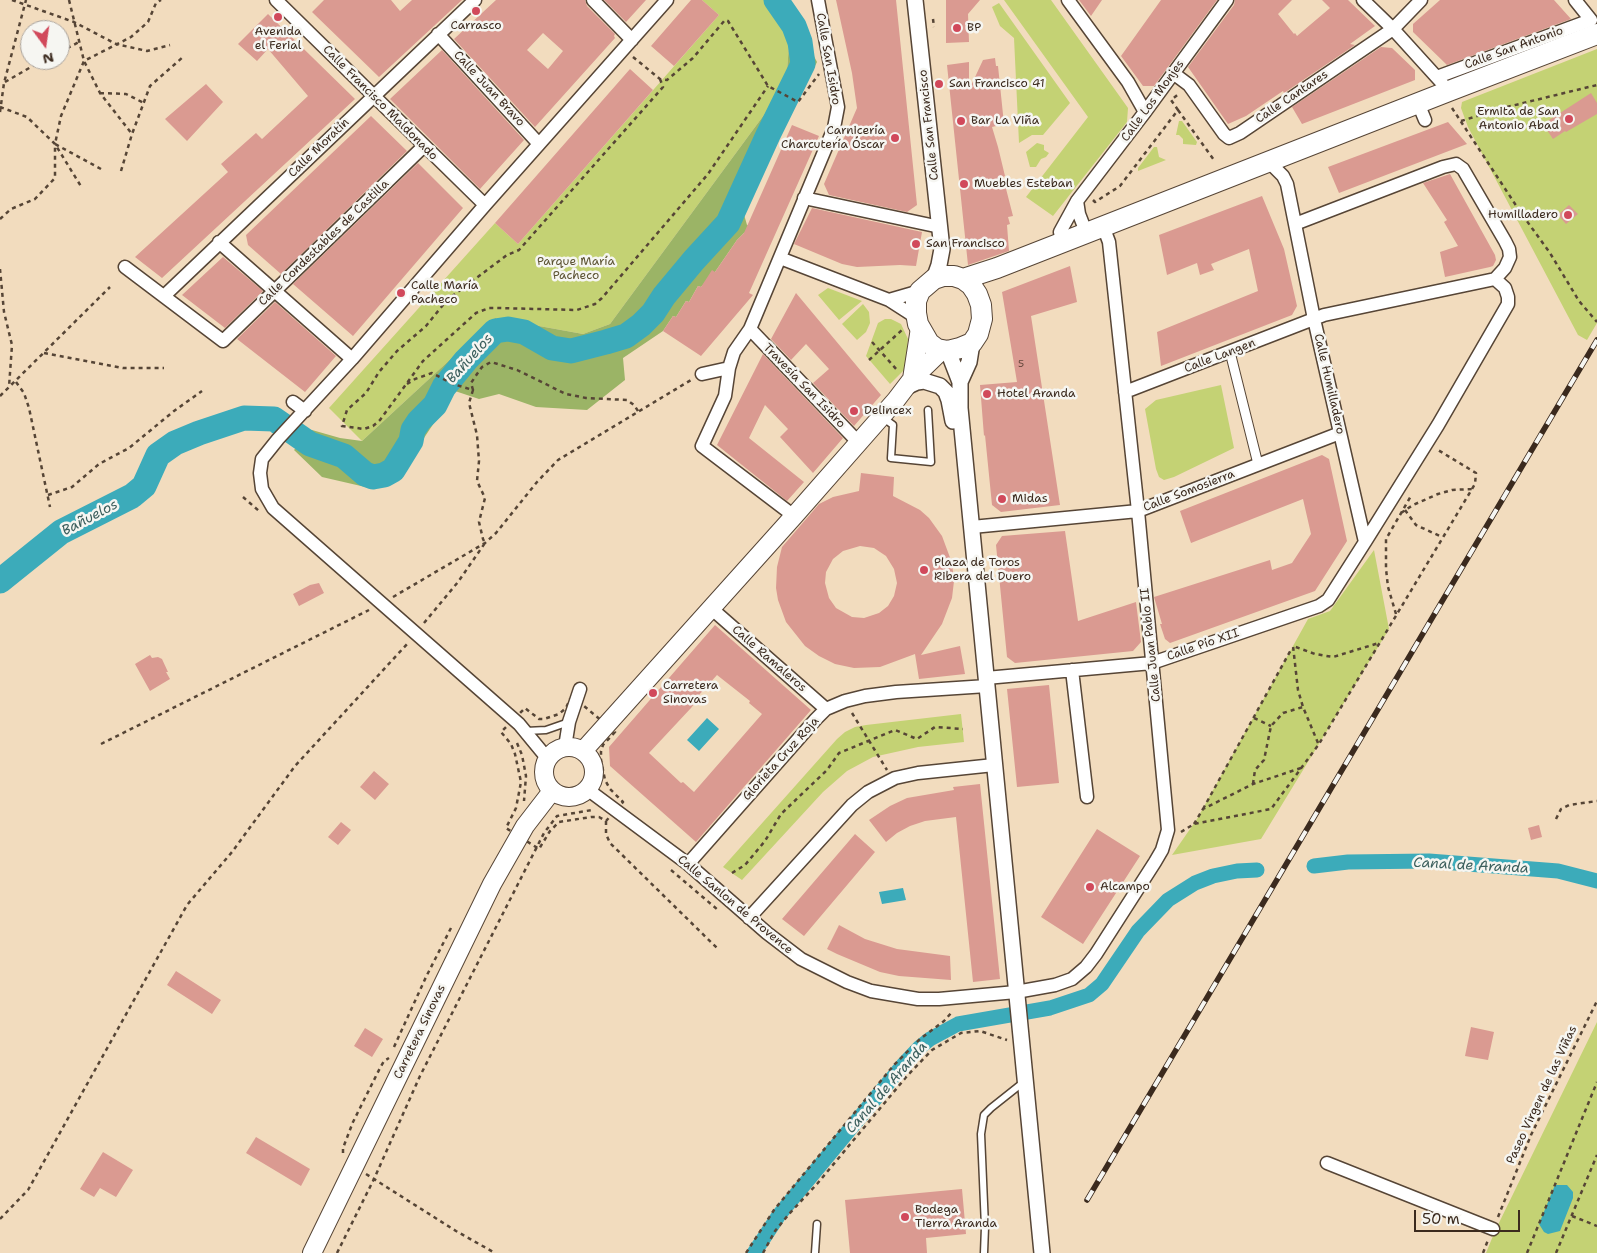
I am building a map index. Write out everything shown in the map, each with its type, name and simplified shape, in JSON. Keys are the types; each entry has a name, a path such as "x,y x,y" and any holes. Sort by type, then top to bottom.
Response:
{"main road":[{"path":"958,278 997,268 1268,161 1422,112 1443,87 1594,27"},
{"path":"978,298 984,283 997,268"},
{"path":"909,383 918,323 916,301 927,285 943,276 958,278 971,285 978,298 982,320 978,334 972,343 960,348 937,349 928,343 918,323"},
{"path":"583,751 712,609 909,383 945,350"},
{"path":"565,747 583,751 589,757 594,772 587,789 574,796 566,797 552,791 546,782 544,774 544,766 548,758 553,752 565,747"},
{"name":"Carretera Sinovas","path":"312,1253 348,1163 410,1054 477,915 521,833 552,791"}],"street":[{"name":"Calle Moratín","path":"164,296 475,0"},
{"path":"593,0 632,40"},
{"path":"548,758 526,732 510,724 376,606 273,508 262,489 260,473 262,459 667,0"},
{"name":"Calle San Isidro","path":"794,516 702,446 725,396 728,368 734,352 750,329 834,128 838,107 818,0"},
{"name":"Calle San Francisco","path":"915,0 942,250 939,265 927,285"},
{"path":"1068,0 1128,82 1145,112"},
{"name":"Calle Los Monjes","path":"1062,241 1060,232 1077,201 1145,112 1226,0"},
{"path":"1363,0 1393,29 1443,87"},
{"name":"Calle Cantares","path":"1173,73 1189,85 1224,134 1229,138 1240,133 1393,29 1421,0"},
{"path":"1575,0 1594,27"},
{"name":"Calle Francisco Maldonado","path":"282,2 485,205"},
{"name":"Calle Juan Bravo","path":"438,34 539,144"},
{"name":"Calle Condestables de Castilla","path":"164,296 224,347 274,291 424,146"},
{"name":"Calle Humilladero","path":"1268,161 1283,176 1287,184 1314,319 1365,542"},
{"path":"1295,224 1443,167 1456,164 1463,169 1509,249 1510,257 1505,268 1495,279 1505,288 1508,304 1438,425 1365,542"},
{"path":"804,198 940,227"},
{"path":"1077,201 1079,214 1094,229"},
{"name":"Calle Juan Pablo II","path":"1016,999 1072,979 1086,967 1162,850 1168,830 1138,511 1108,242 1094,229"},
{"path":"219,242 352,359"},
{"name":"Calle San Francisco","path":"942,250 958,278"},
{"path":"780,258 889,300 918,323"},
{"path":"125,267 164,296"},
{"name":"Calle Langen","path":"1125,392 1324,315 1495,279"},
{"path":"889,300 927,285"},
{"name":"Travesía San Isidro","path":"750,329 858,442"},
{"path":"972,343 969,362 960,382 960,408 1042,1253"},
{"path":"945,350 960,382"},
{"path":"1230,352 1258,464"},
{"path":"699,375 728,368"},
{"path":"909,383 924,381 940,386 946,392 952,419 963,445"},
{"path":"293,402 303,414"},
{"name":"Calle Somosierra","path":"972,527 1138,511 1340,433"},
{"name":"Calle Pío XII","path":"986,682 1072,670 1152,663 1326,602 1365,542"},
{"name":"Calle Ramaleros","path":"712,609 826,709"},
{"path":"1072,670 1087,797"},
{"name":"Glorieta Cruz Roja","path":"688,864 826,709 845,701 865,696 986,682"},
{"path":"565,747 569,722 580,689"},
{"path":"749,918 852,805 868,792 891,780 940,770 994,766"},
{"name":"Calle Sanlon de Provence","path":"587,789 612,816 688,864 749,918 801,959 825,972 870,990 918,998 1016,999"},
{"path":"1327,1163 1493,1229"}],"lane":[{"path":"881,416 893,425 891,458 931,462 928,410"},
{"path":"526,732 546,730 569,722"},
{"path":"984,1253 985,1227 981,1134 984,1115 1025,1081"},
{"path":"815,1253 818,1224"}],"path":[{"path":"12,0 74,22 116,44 148,51 170,45"},
{"path":"0,112 4,83 26,0"},
{"path":"69,0 84,61 100,93 132,134"},
{"path":"0,220 11,209 35,199 55,178 55,144 61,116 84,61 131,37 148,22 156,3 161,0"},
{"path":"623,49 660,78 667,80 693,58 725,20 728,21 768,86 797,101 800,100 829,60"},
{"path":"70,47 79,42"},
{"path":"121,171 132,134 150,86 183,57"},
{"path":"4,83 26,70"},
{"path":"660,78 663,87 519,250 507,255 447,300 426,326 397,351 379,372 366,393 347,410 342,426 364,429 373,426 380,420 423,361 470,317 483,310 496,308 577,310 595,304 708,174 768,86"},
{"path":"1461,121 1507,107 1597,85"},
{"path":"1443,87 1461,121 1521,213 1550,253 1579,301 1597,322"},
{"path":"1186,88 1171,100 1214,160"},
{"path":"100,93 126,94 144,103"},
{"path":"0,107 27,117 55,144 82,188"},
{"path":"1091,198 1096,202 1120,186 1178,110"},
{"path":"55,144 102,169"},
{"path":"0,269 4,312 12,345 9,388"},
{"path":"0,396 110,287"},
{"path":"869,360 879,350 918,323"},
{"path":"872,342 909,383"},
{"path":"44,354 123,368 164,368"},
{"path":"486,543 483,539 479,522 485,498 477,481 479,461 477,435 469,403 473,390 472,383 482,367 491,362 517,370 566,394 586,398 627,400 634,405 638,412"},
{"path":"406,384 432,373 453,384 473,390"},
{"path":"0,1219 28,1190 186,905 232,852 295,766 413,638 431,613 458,582 486,543 558,460 699,375"},
{"path":"16,382 24,393 29,408 50,507"},
{"path":"48,496 72,487 99,464 129,448 202,391"},
{"path":"1293,646 1194,824 1271,809 1319,744 1475,484 1476,473 1438,449 1434,457"},
{"path":"1401,514 1413,505 1438,494 1452,490 1472,488"},
{"path":"1396,614 1388,587 1386,539 1415,490"},
{"path":"243,497 263,514"},
{"path":"1405,510 1416,525 1442,538"},
{"path":"101,744 376,606 486,543"},
{"path":"363,603 376,606"},
{"path":"402,637 413,638"},
{"path":"1293,646 1315,654 1333,657 1381,642"},
{"path":"1293,646 1298,690 1303,707 1319,744"},
{"path":"540,840 506,828 516,808 521,782 515,754 501,732 525,708 539,719 550,718 566,708 570,700 584,706 615,732 603,745 601,760 605,780 614,795 623,802 606,821"},
{"path":"1253,784 1255,770 1264,760 1270,726 1284,714 1303,707"},
{"path":"849,708 884,764 891,780"},
{"path":"1253,717 1270,726"},
{"path":"500,722 510,724"},
{"path":"510,724 510,732"},
{"path":"732,873 745,865 765,841 781,814 828,770 839,753 896,730 917,739 935,727 963,729"},
{"path":"513,737 522,755 525,770 526,784 523,806"},
{"path":"1202,809 1253,784 1300,770 1304,765"},
{"path":"1556,819 1561,809 1569,805 1597,801"},
{"path":"338,1253 374,1180 420,1076 540,840 552,820 557,816 592,810 597,811"},
{"path":"521,833 539,849 550,831 560,822 591,817 600,817 606,821"},
{"path":"606,821 606,834 610,843 718,950"},
{"path":"746,1253 774,1210 894,1065 920,1039 944,1021 964,998"},
{"name":"Paseo Virgen de las Viñas","path":"1483,1253 1531,1135 1597,1001"},
{"path":"763,1253 775,1231 788,1214 817,1184 907,1076 932,1050 961,1033 980,1031 1002,1037 1022,1049"},
{"path":"410,1054 384,1060 353,1122 343,1148 348,1163 456,1231 495,1253"},
{"path":"1527,1253 1597,1082"},
{"path":"1556,1253 1597,1155"},
{"path":"1572,1216 1597,1226"}],"green space":[{"name":"Parque María Pacheco","path":"702,0 764,0 790,31 786,85 610,324 583,334 495,318 362,441 329,408 495,223 518,244 719,15"},
{"path":"764,0 785,0 817,62 797,102 787,117 743,211 747,225 754,228 744,233 737,240 715,272 701,287 698,286 689,302 686,301 676,317 673,316 663,331 623,358 625,380 587,410 536,407 499,394 479,399 455,391 395,482 374,489 322,477 294,450 312,430 340,438 362,441 495,318 583,334 610,324 786,85 790,31"},
{"path":"1004,0 1051,0 1128,108 1127,122 1053,216 1026,197 1088,117"},
{"path":"999,3 1070,103 1043,135 1032,135 1019,143 1014,38 1000,26 992,7"},
{"path":"1597,49 1597,323 1587,340 1578,335 1468,127 1461,108 1462,102"},
{"path":"1179,121 1182,121 1197,142 1196,145 1183,144 1183,139 1176,135"},
{"path":"1037,143 1044,145 1044,150 1049,153 1041,159 1036,167 1030,167 1026,152"},
{"path":"1154,147 1157,147 1159,157 1166,160 1138,171 1138,168"},
{"path":"828,288 862,301 839,320 818,295"},
{"path":"863,304 869,312 870,323 866,332 857,340 842,324"},
{"path":"885,319 891,319 901,324 908,339 905,369 890,384 866,356 878,323"},
{"path":"1221,385 1234,448 1174,477 1164,480 1159,477 1145,409 1156,400"},
{"path":"1374,550 1389,629 1261,839 1172,855 1197,819 1308,619 1330,611"},
{"path":"961,714 964,742 918,747 873,757 847,771 823,792 742,880 723,867 845,732 855,727 866,725"},
{"path":"1597,1022 1597,1253 1486,1253 1495,1231"}],"water":[{"path":"707,718 719,729 699,751 687,740"},
{"path":"903,888 906,900 882,904 879,892"},
{"path":"1555,1185 1567,1185 1573,1192 1573,1198 1560,1231 1548,1234 1544,1232 1539,1224"}],"building":[{"path":"324,0 391,0 400,11 412,0 462,0 379,77 312,12"},
{"path":"496,0 585,0 587,6 615,34 615,38 535,127 454,39","holes":["543,33 563,51 548,69 527,50"]},
{"path":"604,0 646,0 626,22"},
{"path":"691,0 702,0 719,15 674,66 651,46"},
{"path":"836,0 896,0 917,205 907,212 829,195 824,184 857,108 852,73"},
{"name":"BP","path":"946,0 980,0 968,14 969,42 946,43"},
{"path":"1079,0 1102,0 1091,16"},
{"path":"1161,0 1217,0 1154,86 1143,86 1121,56"},
{"path":"1235,0 1292,0 1278,14 1297,36 1330,8 1322,0 1348,0 1375,26 1350,44 1355,45 1284,93 1283,91 1246,116 1228,124 1188,67 1234,5"},
{"path":"1440,0 1554,0 1571,19 1447,65 1413,32 1413,24"},
{"path":"268,14 355,99 162,278 135,257 228,172 221,164 256,133 262,139 308,96 268,49 257,61 238,44"},
{"path":"1381,47 1392,48 1415,70 1415,80 1302,124 1292,107"},
{"path":"442,50 524,140 480,189 390,99"},
{"path":"995,58 996,66 998,66 1004,124 992,127 1013,216 1008,217 1010,224 1007,225 1009,251 968,265 947,65 969,62 969,90 983,60"},
{"path":"630,69 653,90 518,244 495,223"},
{"path":"206,84 223,102 187,141 165,119"},
{"name":"Ermita de San Antonio Abad","path":"1591,93 1597,103 1597,114 1553,139 1543,124"},
{"path":"371,116 407,151 281,274 248,245 246,235"},
{"path":"1448,122 1467,144 1339,193 1328,167"},
{"path":"792,125 819,136 749,293 753,295 701,356 663,331 673,316 676,317 686,301 689,302 698,286 701,287 712,270 715,272 744,233"},
{"path":"418,163 463,208 353,336 293,284"},
{"path":"1450,174 1496,260 1493,266 1445,277 1440,252 1458,246 1444,222 1447,220 1423,183"},
{"path":"1262,196 1284,249 1297,306 1292,315 1161,366 1157,332 1258,291 1249,249 1211,264 1214,270 1200,275 1197,263 1167,275 1159,235"},
{"path":"1569,205 1578,214 1566,224 1558,215"},
{"path":"812,208 922,232 916,266 857,267 842,264 794,244"},
{"path":"223,257 263,291 225,328 182,295"},
{"path":"1070,266 1077,302 1031,316 1060,505 1001,512 992,505 980,385 1017,382 1002,292"},
{"path":"796,293 881,395 854,426 813,383 829,369 806,344 791,360 771,339"},
{"path":"275,302 336,356 305,392 237,339"},
{"path":"763,354 843,438 813,473 780,437 788,429 765,405 749,438 804,482 787,501 717,445"},
{"path":"1322,455 1329,459 1347,541 1315,591 1170,643 1165,639 1154,597 1270,560 1272,570 1292,563 1311,534 1303,499 1191,543 1180,511"},
{"name":"Plaza de Toros Ribera del Duero","path":"861,473 894,477 893,496 920,510 929,518 942,536 952,563 954,581 952,598 942,624 921,655 960,646 965,674 919,679 915,654 880,667 854,668 835,664 805,646 786,622 776,588 777,567 782,547 819,504 833,497 859,491","holes":["860,546 874,548 886,556 894,569 897,583 894,596 888,606 879,613 864,618 852,617 836,608 829,598 825,583 826,572 833,559 843,551"]},
{"path":"1065,531 1078,621 1136,602 1141,642 1133,651 1015,663 1007,657 996,545 1002,536"},
{"path":"319,583 324,593 299,606 293,594 310,585"},
{"path":"715,625 811,710 696,842 610,766 609,747","holes":["717,675 750,701 749,703 762,714 694,792 683,782 681,783 649,753 691,708 699,695"]},
{"path":"150,655 152,658 158,657 162,659 170,679 150,691 135,664"},
{"path":"1049,685 1059,783 1017,787 1007,689"},
{"path":"374,771 389,784 375,800 360,787"},
{"path":"980,784 1000,979 973,982 956,817 925,821 910,826 886,842 869,820 890,806 907,798 954,790 953,787"},
{"path":"341,822 351,830 338,845 328,837"},
{"path":"1539,825 1542,837 1531,840 1528,828"},
{"name":"Alcampo","path":"1097,829 1140,856 1083,944 1041,917"},
{"path":"855,834 875,852 804,936 782,919"},
{"path":"839,925 865,939 897,949 950,956 951,980 899,976 880,972 837,954 827,949"},
{"path":"176,971 221,1000 212,1014 167,985"},
{"path":"1471,1027 1494,1032 1488,1060 1465,1056"},
{"path":"365,1028 383,1039 372,1057 354,1046"},
{"path":"256,1137 310,1169 301,1186 246,1153"},
{"path":"103,1152 133,1170 116,1197 100,1188 94,1197 80,1189"},
{"name":"Bodega Tierra Aranda","path":"962,1189 966,1234 926,1238 927,1253 850,1253 845,1200"}],"waterway":[{"name":"Bañuelos","path":"0,581 61,532 132,496 144,486 158,455 175,443 199,433 244,418 274,419 310,444 344,456 365,474 373,477 384,475 393,470 411,441 413,430 435,405 444,387 466,360 495,331 508,329 524,332 552,348 571,351 626,336 641,325 653,313 664,296 694,260 728,223 803,64 800,42 794,26 776,0"},
{"name":"Canal de Aranda","path":"1314,866 1348,862 1429,861 1558,871 1597,881"},
{"name":"Canal de Aranda","path":"754,1253 779,1215 903,1065 930,1039 958,1024 1050,1008 1089,995 1102,984 1138,931 1168,900 1195,883 1213,876 1237,871 1257,870"}],"railway":[{"path":"1087,1200 1597,340"}],"place":[{"name":"Carrasco","path":"476,11"},
{"name":"Avenida el Ferial","path":"278,17"},
{"name":"BP","path":"957,28"},
{"name":"San Francisco 41","path":"939,84"},
{"name":"Ermita de San Antonio Abad","path":"1569,119"},
{"name":"Bar La Viña","path":"961,121"},
{"name":"Carnicería Charcutería Óscar","path":"895,138"},
{"name":"Muebles Esteban","path":"964,184"},
{"name":"Humilladero","path":"1568,215"},
{"name":"San Francisco","path":"916,244"},
{"name":"Calle María Pacheco","path":"401,293"},
{"name":"Hotel Aranda","path":"987,394"},
{"name":"Delincex","path":"854,411"},
{"name":"Midas","path":"1002,499"},
{"name":"Plaza de Toros Ribera del Duero","path":"924,570"},
{"name":"Carretera Sinovas","path":"653,693"},
{"name":"Alcampo","path":"1090,887"},
{"name":"Bodega Tierra Aranda","path":"905,1217"}]}
